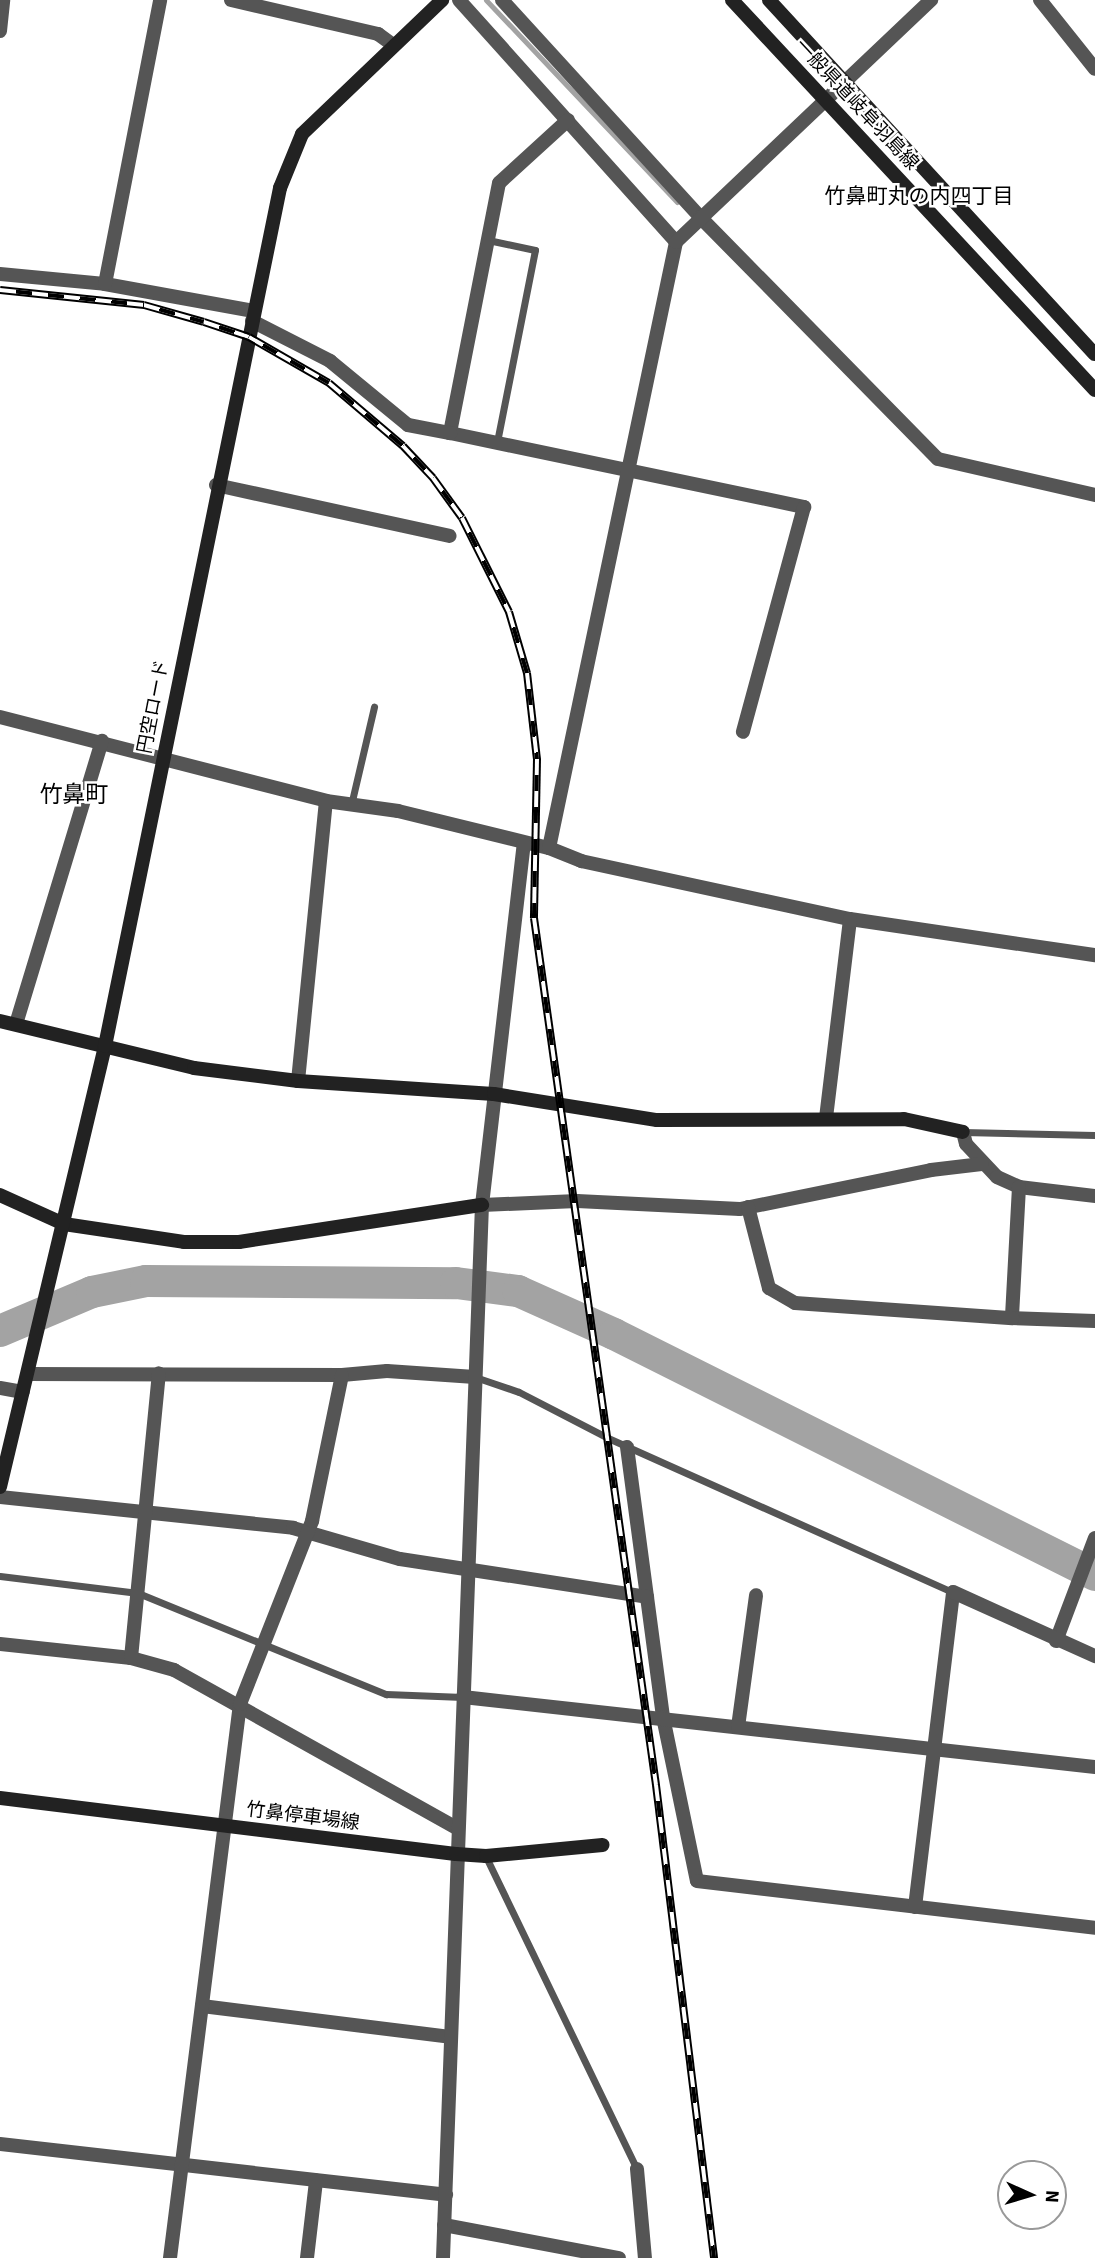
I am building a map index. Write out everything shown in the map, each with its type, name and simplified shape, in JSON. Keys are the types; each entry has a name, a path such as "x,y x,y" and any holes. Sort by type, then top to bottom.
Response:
{"street":[{"path":"0,31 3,0"},
{"path":"105,284 160,0"},
{"path":"231,0 378,34 393,45"},
{"name":"円空ロード","path":"0,1487 105,1046 216,485 242,375 280,188 302,134 442,0"},
{"path":"459,0 676,242"},
{"path":"502,0 700,217 937,459 1095,495"},
{"name":"一般県道岐阜羽島線","path":"732,0 1095,390"},
{"name":"一般県道岐阜羽島線","path":"769,0 1095,354"},
{"path":"549,848 676,242 842,81 931,0"},
{"path":"1040,0 1095,69"},
{"path":"450,433 499,183 568,120"},
{"path":"0,274 105,284 253,316 330,361 408,425 804,507 743,732"},
{"path":"216,485 450,536"},
{"path":"0,717 102,741 326,801 398,811 549,848 581,861 850,919 1095,955"},
{"path":"16,1024 102,741"},
{"path":"298,1081 326,801"},
{"path":"443,2258 482,1205 524,843"},
{"path":"826,1118 850,919"},
{"path":"0,1021 194,1068 298,1081 494,1094 668,1121 904,1119 963,1132 966,1144 982,1164 1019,1187 1095,1196"},
{"path":"0,1195 64,1224 184,1242 239,1242 482,1205 577,1201 748,1207 918,1172 982,1164"},
{"path":"1012,1318 1019,1187"},
{"path":"748,1207 769,1288 795,1303 1095,1321"},
{"path":"28,1374 342,1375 387,1371 475,1377"},
{"path":"131,1658 159,1373"},
{"path":"170,2258 240,1704 307,1531 341,1398 342,1375"},
{"path":"0,1388 23,1392"},
{"path":"627,1447 663,1717 697,1881 1095,1928"},
{"path":"0,1497 307,1531 400,1559 647,1597"},
{"path":"1056,1640 1093,1542"},
{"path":"915,1907 931,1748 953,1592 1095,1656"},
{"path":"738,1727 756,1595"},
{"path":"0,1644 131,1658 174,1670 240,1704 457,1829"},
{"path":"463,1697 663,1717 1095,1767"},
{"name":"竹鼻停車場線","path":"0,1798 456,1854 486,1856 602,1846"},
{"path":"202,2006 450,2037"},
{"path":"0,2144 446,2195"},
{"path":"637,2169 645,2258"},
{"path":"307,2258 316,2181"},
{"path":"444,2225 619,2258"}],"lane":[{"path":"488,240 535,250 497,442"},
{"path":"351,806 374,707"},
{"path":"963,1132 1095,1135"},
{"path":"475,1377 510,1388 627,1447 953,1592"},
{"path":"0,1576 138,1593 386,1694 463,1697"},
{"path":"486,1856 637,2169"}],"waterway":[{"path":"486,0 677,202"},
{"path":"0,1331 92,1292 146,1281 456,1283 518,1291 614,1334 1095,1575"}],"railway":[{"path":"0,290 144,305 249,337 329,383 403,446 433,478 462,518 509,612 527,673 537,759 534,918 656,1785 714,2258"}],"district":[{"name":"竹鼻町丸の内四丁目","path":"919,196"},
{"name":"竹鼻町","path":"74,795"}]}
